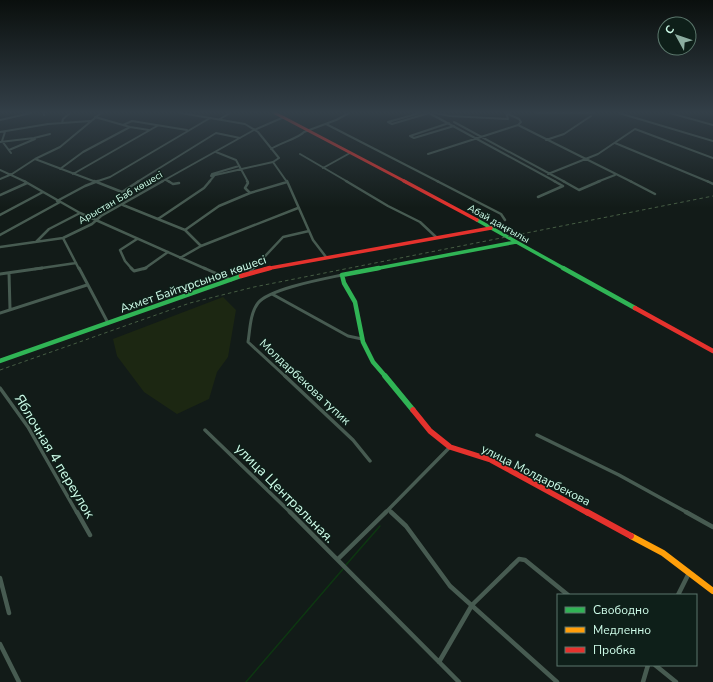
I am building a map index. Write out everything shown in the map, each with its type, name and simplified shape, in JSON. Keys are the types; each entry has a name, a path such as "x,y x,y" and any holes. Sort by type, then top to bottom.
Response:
{"street":[{"path":"4,145 12,153"},
{"path":"9,150 22,145"},
{"path":"0,179 12,174 35,159 63,145"},
{"path":"60,169 83,152 96,145"},
{"path":"73,174 125,145"},
{"path":"0,235 85,186 110,177 163,145"},
{"path":"35,159 122,192 197,145"},
{"name":"Арыстан Баб көшесі","path":"0,246 63,238 92,224 96,220 228,145"},
{"path":"158,219 204,188 214,176 211,176 212,174 240,167 273,162 279,158 269,145"},
{"path":"271,149 277,145"},
{"name":"Абай даңғылы","path":"335,145 491,228 713,351"},
{"path":"366,145 501,214 505,220"},
{"path":"428,154 455,145"},
{"path":"487,145 562,186 538,197"},
{"path":"496,145 579,190 615,175"},
{"path":"556,145 655,194"},
{"path":"548,174 598,154 612,145"},
{"path":"619,145 713,184"},
{"path":"678,145 713,158"},
{"path":"216,152 236,160 248,184 245,188 250,193"},
{"path":"323,168 350,153"},
{"path":"300,154 388,206 420,222 436,237"},
{"path":"273,162 295,196 298,208 313,240 326,257"},
{"path":"0,170 12,174 58,202 231,280"},
{"path":"166,180 173,184 178,183"},
{"path":"185,230 219,206 250,193 287,182"},
{"path":"0,195 27,184"},
{"path":"0,215 43,192"},
{"path":"123,205 185,230 201,246"},
{"path":"180,258 201,246 298,208"},
{"path":"36,242 38,237 46,231 80,212"},
{"name":"Ахмет Байтұрсынов көшесі","path":"0,361 248,274 326,257 491,228"},
{"path":"248,274 283,237 309,231"},
{"path":"63,238 108,323"},
{"path":"137,238 120,250 125,261 134,270 139,271 148,268 168,252"},
{"path":"272,294 342,275 516,242"},
{"path":"0,274 76,263"},
{"path":"9,273 10,309"},
{"name":"улица Молдарбекова","path":"342,275 344,283 355,302 363,340 372,362 405,399 430,431 450,447 498,464 662,553 713,591"},
{"path":"0,313 88,285"},
{"path":"272,294 348,336 363,340"},
{"name":"Молдарбекова тупик","path":"272,294 258,303 250,323 248,342 354,440 370,462"},
{"name":"Яблочная 4 переулок","path":"0,388 28,427 90,535"},
{"name":"улица Центральная.","path":"204,430 338,560 459,682"},
{"path":"537,435 618,475 713,527"},
{"path":"338,560 450,447"},
{"path":"389,510 406,526 450,586 557,682"},
{"path":"439,662 472,605 519,560 525,560 567,594"},
{"path":"678,594 689,572"},
{"path":"0,578 9,613"},
{"path":"0,644 19,682"},
{"path":"643,682 648,666"},
{"path":"656,666 676,682"}],"green space":[{"path":"223,297 236,310 228,357 217,372 209,399 177,414 144,392 117,356 113,339"}],"waterway":[{"path":"345,566 380,526"},
{"path":"246,682 343,569"}],"railway":[{"path":"0,370 190,303 254,287 713,196"}],"traffic: fast":[{"path":"477,220 635,308"},
{"path":"413,410 373,362 363,342 355,302 344,283 342,275 516,242"},
{"path":"0,361 241,276"}],"traffic: slow":[{"path":"631,536 663,553 713,591"}],"traffic: jam":[{"path":"335,145 477,220"},
{"path":"241,276 259,270 491,228"},
{"path":"635,308 713,351"},
{"path":"413,410 430,431 450,447 491,460 631,536"}]}
